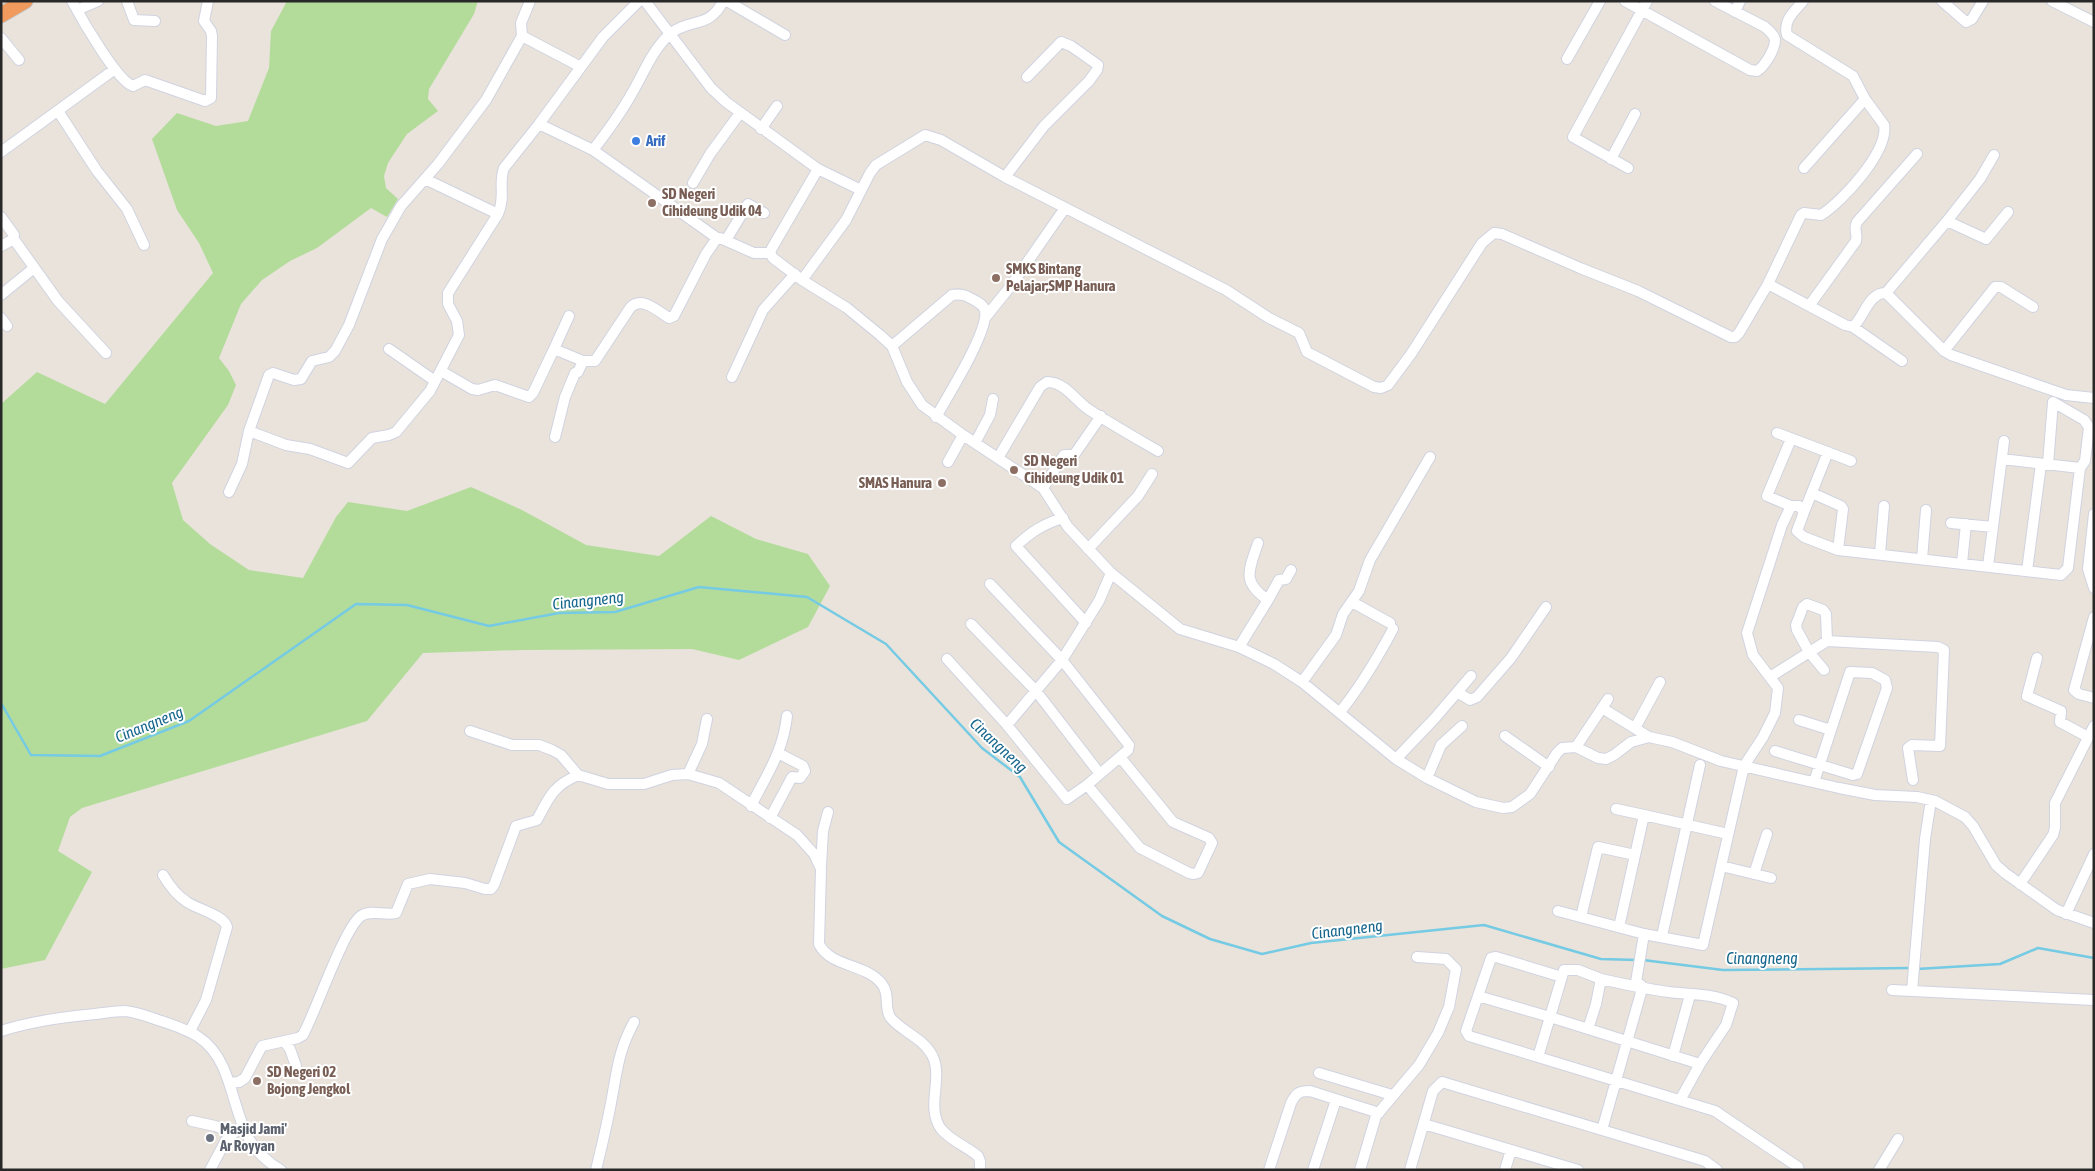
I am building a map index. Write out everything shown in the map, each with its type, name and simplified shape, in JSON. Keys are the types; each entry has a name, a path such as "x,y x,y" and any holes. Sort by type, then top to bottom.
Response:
{"highway":[{"path":"1,15 25,1"}],"street":[{"path":"98,1 75,6 115,70 128,84 133,86 145,80 208,100 211,98 212,36 204,21 208,1"},
{"path":"127,1 134,20 155,20"},
{"path":"229,492 242,464 249,430 269,374 273,373 294,380 300,379 312,361 329,357 335,351 349,325 382,239 402,206 486,100 522,36 521,23 530,1"},
{"path":"249,430 286,445 310,449 348,463 372,438 396,432 420,404 441,371 459,335 457,321 448,304 448,293 498,214 502,200 501,176 504,168 603,37 639,1"},
{"path":"646,1 711,88 740,113 818,168 862,190"},
{"path":"594,150 633,92 651,57 670,34 686,26 706,21 714,16 723,1"},
{"path":"727,1 785,35"},
{"path":"1567,60 1600,1"},
{"path":"1625,1 1645,6 1750,70 1756,71 1762,68 1775,40 1772,33 1765,27 1715,1"},
{"path":"1735,12 1740,1"},
{"path":"732,377 763,310 798,277 842,226 876,165 925,135 941,140 1005,177 1226,290 1269,318 1299,332 1307,352 1381,388 1388,385 1411,354 1482,243 1494,233 1502,234 1638,291 1730,337 1735,337 1768,284 1801,215 1804,213 1823,214 1855,183 1877,152 1884,137 1884,125 1865,99 1853,76 1787,35 1786,26 1788,19 1803,1"},
{"path":"1942,1 1966,22 1972,20 1983,1"},
{"path":"2052,1 2094,22"},
{"path":"1628,168 1573,137 1645,6"},
{"path":"522,36 581,67"},
{"path":"1,38 19,60"},
{"path":"1005,177 1044,126 1089,80 1097,70 1098,65 1072,46 1061,42 1027,77"},
{"path":"1,152 115,70"},
{"path":"1804,168 1865,99"},
{"path":"761,128 777,106"},
{"path":"58,111 97,170 126,209 144,245"},
{"path":"693,183 710,154 740,113"},
{"path":"1611,159 1635,114"},
{"path":"539,124 594,150 721,239 754,253 770,253"},
{"path":"1809,306 1856,241 1857,234 1854,227 1856,222 1917,154"},
{"path":"1853,328 1877,294 1886,293 1947,221 1980,179 1994,155"},
{"path":"770,253 818,168"},
{"path":"425,179 498,214"},
{"path":"554,349 583,361 594,361 630,308 636,303 643,302 669,318 674,316 706,254 721,239 748,204 764,213"},
{"path":"936,417 974,348 985,318 1010,287 1065,208"},
{"path":"1947,221 1986,239 2008,212"},
{"path":"1,217 14,234 13,238 64,308 106,353"},
{"path":"1,246 13,238"},
{"path":"770,253 778,263 847,308 892,346 915,397 936,417 1043,488 1063,518 1088,549 1111,573 1180,629 1194,635 1239,647 1274,664 1302,682 1396,759 1427,778 1476,802 1503,808 1512,807 1530,794 1559,750 1565,747 1576,747 1598,758 1606,759 1636,740 1649,737"},
{"path":"1,295 34,268"},
{"path":"1768,284 1853,328 1902,361"},
{"path":"1944,351 1995,287 2001,287 2033,307"},
{"path":"1886,293 1944,351 2066,395 2094,398"},
{"path":"892,346 952,295 962,294 982,304 985,318"},
{"path":"441,371 472,389 478,390 495,385 529,397 533,393 569,316"},
{"path":"389,349 435,380"},
{"path":"555,437 565,396 575,373 578,372 583,361"},
{"path":"998,458 1043,384 1051,382 1072,393 1086,408 1158,451"},
{"path":"975,443 990,415 993,399"},
{"path":"1828,452 1798,532 1804,537 1838,550 2061,575 2068,568 2080,468 2085,461 2089,427 2084,420 2052,402 2027,571"},
{"path":"1043,488 1064,455 1074,455 1100,416"},
{"path":"1777,433 1851,461"},
{"path":"948,462 963,435"},
{"path":"1791,439 1767,496 1791,506 1799,506 1804,512"},
{"path":"1988,566 2004,441"},
{"path":"1302,682 1336,635 1343,614 1359,590 1370,560 1430,457"},
{"path":"2002,458 2080,468"},
{"path":"1088,549 1138,496 1152,474"},
{"path":"1812,492 1839,504 1843,509 1838,550"},
{"path":"1558,910 1644,934 1703,945 1744,766 1763,737 1775,713 1778,688 1753,655 1746,633 1782,525 1791,506"},
{"path":"1880,554 1884,506"},
{"path":"1922,559 1926,510"},
{"path":"2094,514 2088,569 2094,588"},
{"path":"1063,518 1044,524 1030,533 1016,546 1086,623"},
{"path":"1951,523 1993,527"},
{"path":"1962,563 1966,524"},
{"path":"1258,543 1249,571 1249,579 1255,590 1268,600"},
{"path":"1239,647 1278,580 1286,579 1291,570"},
{"path":"1007,725 1062,660 1099,601 1111,573"},
{"path":"947,659 1007,725 1062,796 1067,799 1087,785 1128,750 1129,745 1126,740 1062,660 990,584"},
{"path":"1340,712 1357,692 1370,671 1391,626 1352,602"},
{"path":"1824,670 1809,652 1797,630 1796,625 1803,607 1807,604 1824,610 1826,614 1827,640"},
{"path":"1457,692 1470,700 1477,697 1511,658 1546,607"},
{"path":"2094,617 2074,690 2079,694 2094,698"},
{"path":"971,624 1036,692 1100,774"},
{"path":"1770,678 1827,640 1938,647 1944,650 1945,746 1912,745 1908,748 1913,780"},
{"path":"2020,884 2049,844 2056,828 2055,803 2091,734 2060,722 2061,711 2032,700 2027,696 2037,658"},
{"path":"1775,751 1820,764 1853,775 1857,774 1887,688 1885,680 1872,673 1850,672 1820,764 1814,782"},
{"path":"1396,759 1471,676"},
{"path":"1634,728 1660,682"},
{"path":"1576,747 1608,699"},
{"path":"1602,708 1649,737 1672,742 1713,758 1875,795 1904,796 1931,800 1955,810 1973,826 1996,865 2057,910 2094,923"},
{"path":"751,806 785,736 787,716"},
{"path":"688,774 702,744 707,719"},
{"path":"1799,720 1831,730"},
{"path":"1427,778 1441,745 1462,726"},
{"path":"470,731 512,745 539,745 561,755 578,775 608,784 644,784 672,775 688,774 719,783 797,835 809,846 821,869"},
{"path":"1505,736 1548,767"},
{"path":"770,818 792,777 800,778 805,771 803,766 778,753"},
{"path":"1087,785 1140,848 1189,873 1198,873 1212,843 1209,838 1173,822 1120,757"},
{"path":"1662,936 1700,765"},
{"path":"229,1083 239,1082 245,1078 262,1046 303,1035 347,937 362,916 369,913 396,913 408,884 430,878 465,883 486,889 491,888 494,885 516,826 537,820 555,788 578,775"},
{"path":"1912,991 1925,839 1931,800"},
{"path":"1616,809 1728,834"},
{"path":"828,812 823,831 819,944 822,950 831,958 871,975 883,985 888,999 888,1014 914,1035 931,1053 937,1071 934,1104 940,1128 950,1138 978,1156 980,1170"},
{"path":"1620,927 1644,815"},
{"path":"1754,874 1767,834"},
{"path":"1581,917 1598,847 1635,855"},
{"path":"2066,914 2094,854"},
{"path":"1721,866 1771,878"},
{"path":"162,875 170,887 186,901 223,919 227,926 206,1000 190,1031"},
{"path":"1602,1130 1642,989 1641,985 1636,982 1636,974 1644,934"},
{"path":"1562,977 1496,957 1491,958 1466,1031 1469,1036 1724,1115 1798,1167 1799,1170"},
{"path":"1360,1170 1379,1113 1419,1064 1438,1034 1449,1007 1456,969 1446,959 1417,958"},
{"path":"1538,1057 1564,970 1578,970 1601,979 1642,989 1690,995 1718,996 1733,1003 1726,1025 1700,1064 1680,1100"},
{"path":"1588,1030 1601,979"},
{"path":"1892,990 2094,1000"},
{"path":"1673,1056 1690,995"},
{"path":"1478,996 1700,1064"},
{"path":"1,1031 52,1018 123,1011 143,1015 190,1031 211,1047 223,1068 242,1126 250,1141 262,1156 281,1170"},
{"path":"596,1170 610,1108 618,1058 634,1022"},
{"path":"284,1040 290,1049 296,1066"},
{"path":"1319,1073 1392,1095"},
{"path":"1410,1170 1433,1091 1442,1082 1705,1161 1718,1170"},
{"path":"1269,1170 1295,1095 1301,1091 1310,1091 1379,1113"},
{"path":"1313,1170 1336,1100"},
{"path":"192,1121 233,1132"},
{"path":"1424,1124 1511,1150 1549,1166 1578,1170"},
{"path":"210,1170 221,1147 233,1132 242,1126"},
{"path":"1879,1170 1898,1139"},
{"path":"1505,1170 1511,1150"}],"green space":[{"path":"287,1 478,1 474,14 429,89 428,99 438,111 407,134 388,163 384,176 386,188 398,199 387,217 371,208 317,248 290,261 262,280 241,304 219,358 229,371 236,385 228,405 172,483 183,520 210,544 249,570 303,578 336,517 348,502 407,511 471,487 522,510 586,545 659,556 711,516 756,539 808,554 830,586 808,627 739,660 692,649 522,650 423,653 367,721 82,808 70,817 58,851 92,872 45,960 1,969 1,404 37,372 105,404 213,273 199,243 177,210 152,139 177,113 216,126 248,121 269,68 271,31"}],"waterway":[{"name":"Cinangneng","path":"1,703 31,755 100,756 189,721 356,604 407,605 489,626 559,613 615,612 699,587 807,597 886,644 982,748 1020,777 1059,842 1162,916 1210,939 1262,954 1311,943 1484,925 1601,959 1637,960"},
{"name":"Cinangneng","path":"1917,969 2000,964 2038,948 2094,958"},
{"name":"Cinangneng","path":"1643,960 1723,970 1911,968"}],"place":[{"name":"Arif","path":"636,141"},
{"name":"SD Negeri Cihideung Udik 04","path":"652,203"},
{"name":"SMKS Bintang Pelajar;SMP Hanura","path":"996,278"},
{"name":"SD Negeri Cihideung Udik 01","path":"1014,470"},
{"name":"SMAS Hanura","path":"942,483"},
{"name":"SD Negeri 02 Bojong Jengkol","path":"257,1081"},
{"name":"Masjid Jami' Ar Royyan","path":"210,1138"}]}
